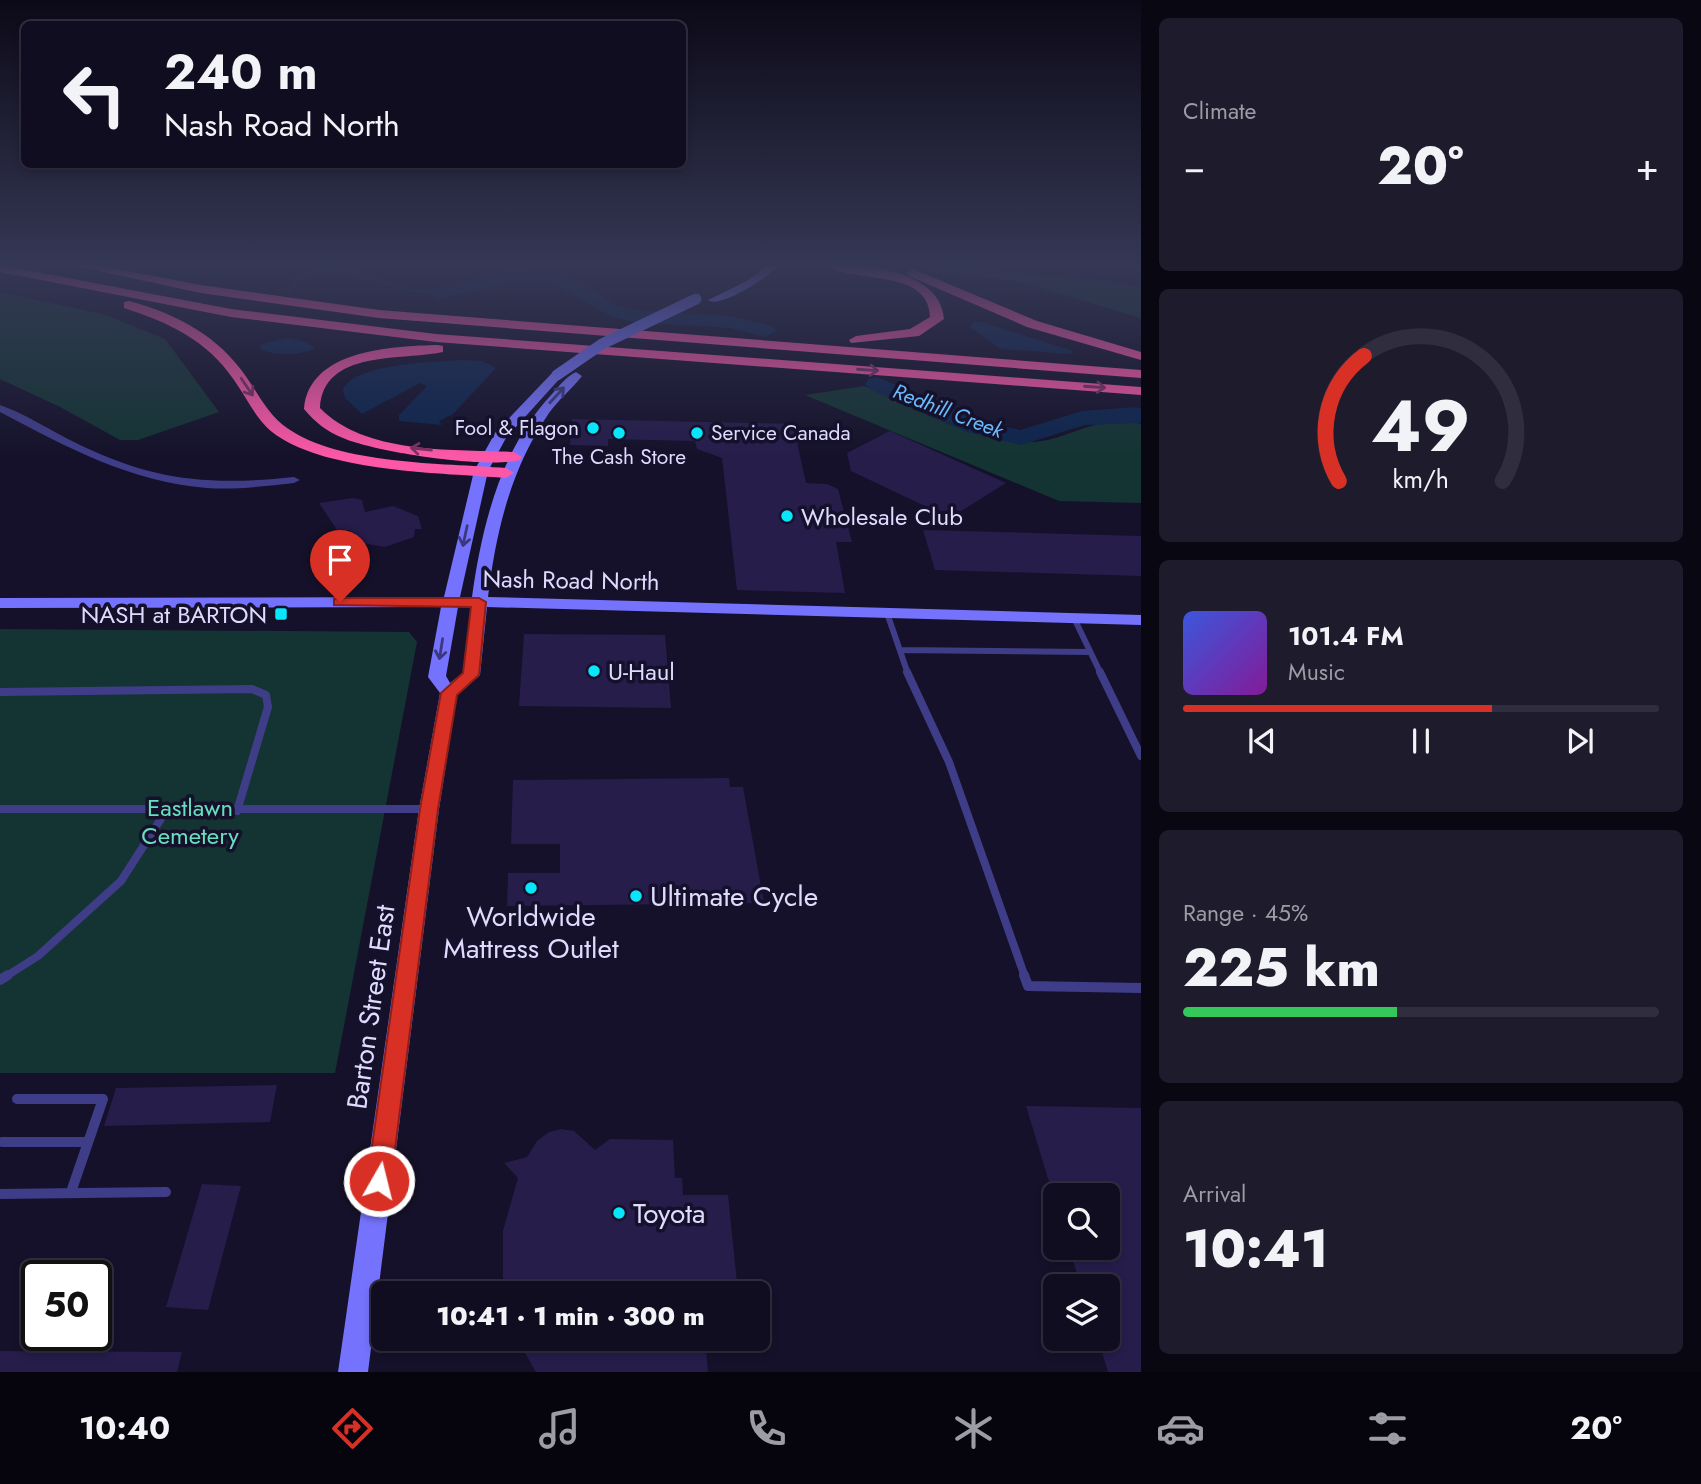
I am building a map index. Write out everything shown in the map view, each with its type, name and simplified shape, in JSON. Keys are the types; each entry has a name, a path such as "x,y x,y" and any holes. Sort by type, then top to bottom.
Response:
{"highway":[{"path":"187,329 211,341 237,372 273,425 296,441 367,458 510,465"},
{"path":"369,329 580,350 1141,391"},
{"path":"574,329 1141,374"},
{"path":"704,339 876,339 914,333 921,329"},
{"path":"1046,329 1141,356"},
{"path":"485,463 338,432 325,425 312,409 313,390 322,379 345,365 397,351 580,350"}],"main road":[{"name":"Barton Street East","path":"353,1372 429,809 449,693 437,677 450,602 485,463 507,427 557,375 602,344 633,329"},
{"path":"449,693 471,675 479,602 510,465 541,411 576,376 628,341 653,329"},
{"name":"Nash Road North","path":"0,603 479,602 1141,620"}],"street":[{"path":"0,408 79,451 168,482 245,488 294,480"}],"lane":[{"path":"887,613 909,677 949,762 1028,986 1141,988"},
{"path":"1074,618 1141,756"},
{"path":"901,650 1089,652"},
{"path":"0,692 252,689 266,695 268,707 237,811"},
{"path":"0,809 429,809"},
{"path":"0,980 38,956 121,881 166,811"},
{"path":"17,1099 103,1099 71,1192"},
{"path":"2,1142 88,1142"},
{"path":"0,1194 166,1192"}],"green space":[{"path":"0,329 140,329 165,339 219,412 138,440 120,440 60,407 0,379"},
{"path":"864,386 945,423 1009,441 1044,441 1113,421 1141,424 1141,503 1059,501 805,395"},
{"name":"Eastlawn Cemetery","path":"0,629 409,632 417,642 335,1073 0,1073"}],"water":[{"path":"973,329 1004,329 1073,351 1070,354 1001,349"},
{"path":"288,338 306,342 315,348 303,353 288,354 260,349 261,344"},
{"path":"462,360 482,361 496,368 453,414 439,421 442,425 399,421 399,415 427,386 420,383 362,414 345,398 343,389 351,380 379,369"}],"building":[{"name":"Wholesale Club","path":"572,419 793,424 806,483 827,484 838,489 852,542 836,542 845,593 737,590 722,458 697,449 695,441 608,439 608,446 570,445"},
{"path":"890,431 1006,483 950,518 851,471 847,453"},
{"path":"353,498 362,500 365,512 393,506 418,516 422,529 415,529 414,537 385,547 363,543 349,530 337,530 319,503"},
{"path":"923,530 1141,536 1141,576 935,570"},
{"name":"U-Haul","path":"524,634 665,635 671,708 519,706"},
{"path":"729,778 730,787 743,787 764,903 507,906 508,873 560,873 560,844 511,844 513,780"},
{"path":"277,1085 270,1122 104,1126 116,1088"},
{"path":"1026,1106 1141,1108 1141,1372 1108,1372 1102,1351 1120,1351 1120,1274 1077,1274 1073,1260 1120,1260 1120,1183 1049,1183"},
{"name":"Toyota","path":"561,1129 574,1131 595,1150 610,1139 673,1140 675,1178 682,1178 683,1195 728,1195 737,1281 503,1281 503,1231 518,1178 504,1163 527,1157 537,1141 549,1132"},
{"path":"202,1184 241,1186 208,1310 166,1307"},
{"path":"0,1351 182,1352 177,1372 0,1372"},
{"path":"524,1351 706,1351 708,1372 536,1372"}],"waterway":[{"name":"Redhill Creek","path":"757,329 765,331"},
{"name":"Redhill Creek","path":"877,384 976,427 1021,438 1082,418 1135,414 1141,416"}],"place":[{"name":"Fool & Flagon","path":"593,428"},
{"name":"The Cash Store","path":"619,433"},
{"name":"Service Canada","path":"697,433"},
{"name":"Wholesale Club","path":"787,516"},
{"name":"NASH at BARTON","path":"281,614"},
{"name":"U-Haul","path":"594,671"},
{"name":"Worldwide Mattress Outlet","path":"531,888"},
{"name":"Ultimate Cycle","path":"636,896"},
{"name":"Toyota","path":"619,1213"}],"route":[{"path":"340,602 479,602 471,675 449,693 429,809 379,1181"}]}
